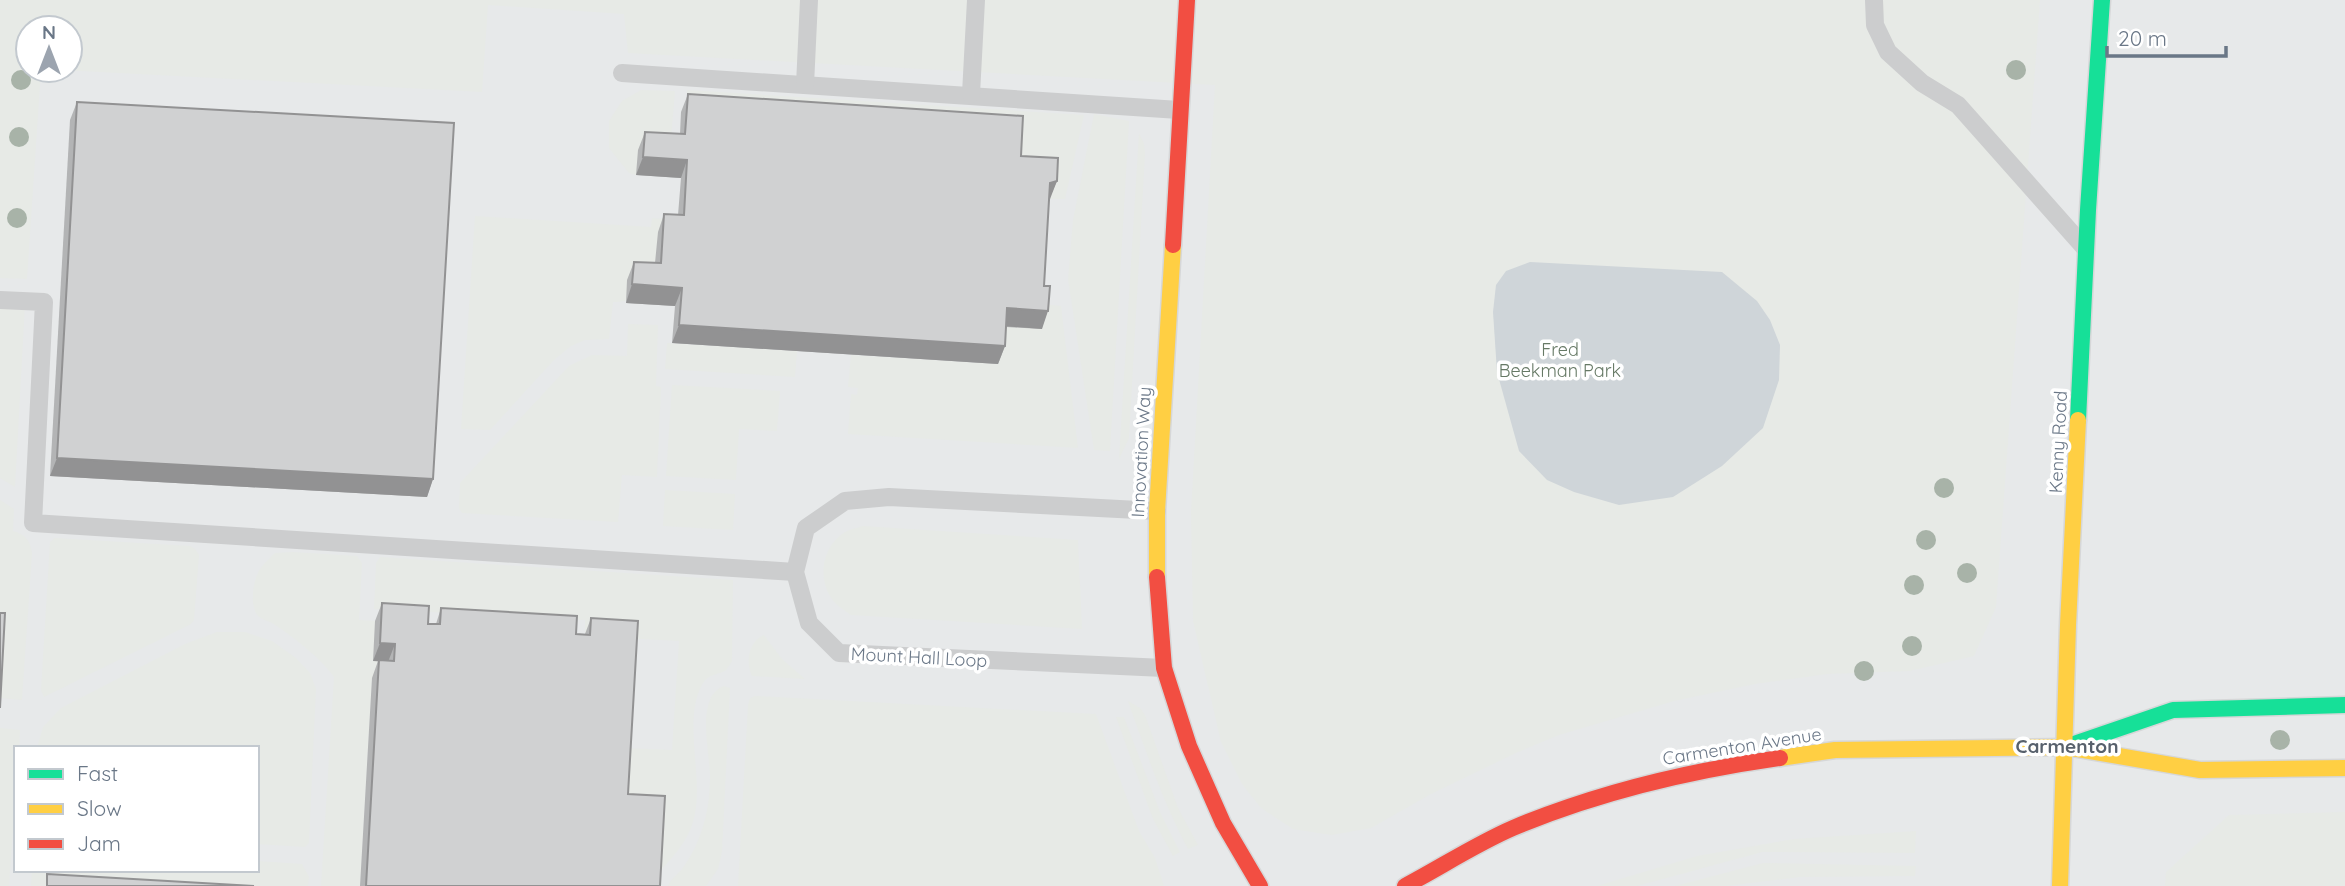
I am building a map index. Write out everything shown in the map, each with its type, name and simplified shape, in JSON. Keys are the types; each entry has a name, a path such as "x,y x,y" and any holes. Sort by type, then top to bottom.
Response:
{"street":[{"name":"Innovation Way","path":"1187,0 1157,511 1157,594 1164,668 1189,746 1223,823 1260,886"},
{"name":"Kenny Road","path":"2060,886 2068,625 2086,250 2102,0"},
{"path":"2066,747 2173,709 2345,705"},
{"path":"2066,747 2200,770 2345,768"},
{"name":"Carmenton Avenue","path":"1405,886 1511,829 1581,802 1666,777 1835,750 2066,747"}],"lane":[{"path":"805,85 809,0"},
{"path":"971,94 976,0"},
{"path":"1874,0 1875,25 1888,52 1922,83 1958,105 2086,250"},
{"path":"622,73 971,94 1179,110"},
{"path":"0,300 44,302 33,523 795,572"},
{"name":"Mount Hall Loop","path":"1157,511 902,498 845,501 806,528 795,572 809,623 839,653 1164,668"}],"shaded area":[{"path":"0,0 2345,0 2345,886 0,886"},
{"path":"1530,262 1722,272 1757,301 1770,320 1780,345 1779,380 1763,428 1722,466 1673,497 1619,505 1574,492 1547,480 1519,451 1497,372 1493,312 1496,285 1506,271"}],"green space":[{"name":"Fred Beekman Park","path":"0,0 2040,0 1996,607 1974,656 1909,671 1828,674 1755,684 1674,701 1559,735 1431,794 1371,828 1332,835 1293,829 1261,808 1242,784 1221,742 1193,621 1191,512 1215,85 628,53 624,14 488,5 482,92 84,71 84,14 14,14 14,84 40,84 27,279 0,278"},
{"path":"641,90 675,91 670,152 639,150 636,175 629,173 609,148 609,121 622,101"},
{"path":"687,90 1084,115 1065,199 1050,199 687,113"},
{"path":"1094,114 1129,121 1110,451 1094,450 1068,279 1073,220"},
{"path":"1139,133 1145,154 1129,438 1119,459"},
{"path":"475,216 651,227 652,218 677,220 663,260 649,285 627,300 613,302 609,339 585,340 571,346 554,360 490,430 461,429"},
{"path":"0,304 25,304 15,487 0,478"},
{"path":"1043,304 1061,306 1078,448 848,434 851,394 857,395 858,388 848,387 851,355 998,364 1001,326"},
{"path":"628,324 658,325 656,386 661,387 657,477 622,475 618,522 462,513 459,508 460,483 569,366 592,355 627,356"},
{"path":"667,343 797,351 795,377 665,369"},
{"path":"672,385 780,391 777,431 739,429 736,480 666,476"},
{"path":"665,490 735,494 733,530 663,526"},
{"path":"0,500 14,509 13,531 26,538 32,553 22,700 0,698"},
{"path":"863,526 1078,540 1082,629 851,615 837,604 826,588 825,560 839,536"},
{"path":"55,538 190,546 199,555 194,620 191,624 44,697 41,690 50,542"},
{"path":"275,553 357,556 362,563 359,620 375,621 388,662 372,678 360,886 321,886 334,677 305,647 258,616 255,611 254,586 260,569"},
{"path":"380,557 733,580 732,661 726,670 705,680 694,716 697,793 691,828 656,876 622,812 625,748 672,750 679,641 585,636 585,620 374,609 376,563"},
{"path":"217,632 245,632 272,641 296,658 310,673 316,689 309,843 305,847 259,844 259,746 38,746 43,727 61,708 185,644"},
{"path":"764,635 782,659 805,679 752,676 750,652 755,642"},
{"path":"724,686 730,688 722,852 718,869 706,886 668,886 691,855 704,822 710,777 707,713 715,692"},
{"path":"755,696 1096,714 1139,831 1155,858 1164,886 738,886 748,705 750,698"},
{"path":"1128,701 1140,708 1145,715 1178,808 1198,845 1188,849 1179,831 1155,776"},
{"path":"1116,717 1124,717 1160,812 1180,852 1173,856 1153,819"},
{"path":"0,728 20,730 19,746 14,746 14,817 9,886 0,886"},
{"path":"2345,812 2345,886 2165,886 2166,872 2229,815"},
{"path":"1916,831 1915,853 1762,852 1637,886 1597,886 1697,856 1794,839"},
{"path":"259,861 302,864 309,877 308,886 31,886 32,872 259,872"},
{"path":"1763,863 1916,866 1915,876 1800,877 1725,886 1675,886"}],"building":[{"path":"688,94 1023,116 1021,156 1058,158 1057,181 1050,183 1044,286 1050,286 1048,311 1007,308 1005,346 679,325 682,288 632,284 634,262 661,263 664,214 684,215 687,160 643,157 645,132 685,134"},
{"path":"77,102 454,123 433,479 57,458"},
{"path":"382,603 429,606 428,624 440,624 441,608 577,616 576,634 590,635 591,618 638,621 628,794 665,796 660,886 366,886 379,660 394,661 395,644 380,643"},
{"path":"0,613 5,613 0,708"},
{"path":"47,874 254,886 47,886"}],"traffic: fast":[{"path":"2078,420 2102,0"},
{"path":"2068,746 2173,710 2345,705"}],"traffic: slow":[{"path":"1157,577 1157,511 1173,245"},
{"path":"2060,886 2078,420"},
{"path":"1780,758 1835,750 2066,747 2200,770 2345,768"}],"traffic: jam":[{"path":"1173,245 1187,0"},
{"path":"1157,577 1164,668 1189,746 1223,823 1260,886"},
{"path":"1405,886 1499,834 1545,815 1644,784 1780,758"}],"district":[{"name":"Carmenton","path":"2067,746"}]}
